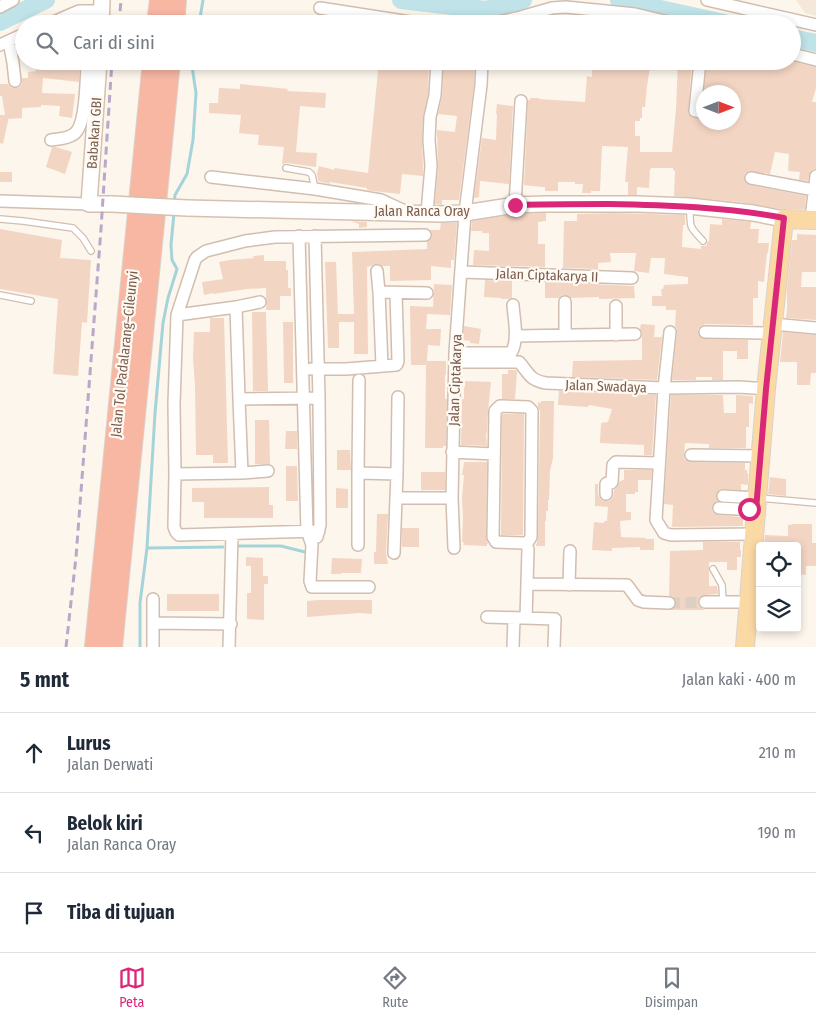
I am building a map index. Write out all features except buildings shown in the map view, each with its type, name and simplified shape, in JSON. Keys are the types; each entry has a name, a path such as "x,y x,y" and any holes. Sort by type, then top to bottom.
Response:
{"highway":[{"path":"158,15 160,0"},
{"path":"175,15 176,0"},
{"name":"Jalan Tol Padalarang–Cileunyi","path":"95,647 153,70"},
{"name":"Jalan Tol Padalarang–Cileunyi","path":"112,647 169,70"}],"main road":[{"path":"745,647 766,389 784,218 814,220"}],"street":[{"path":"0,7 14,0"},
{"path":"707,0 772,15"},
{"path":"528,15 552,8 566,7 638,15"},
{"path":"320,8 365,15"},
{"path":"72,15 79,12 101,13"},
{"path":"801,22 816,25"},
{"path":"4,43 13,63 15,81"},
{"path":"801,56 816,60"},
{"path":"51,140 63,139 76,134 84,114 86,70"},
{"name":"Babakan GBI","path":"89,204 98,70"},
{"path":"427,213 431,166 430,117 435,95 436,70"},
{"name":"Jalan Ciptakarya","path":"454,548 452,452 455,358 465,213 482,85 482,70"},
{"path":"698,85 699,70"},
{"path":"515,205 521,101"},
{"path":"814,220 816,176"},
{"path":"212,177 315,189 381,200 408,213"},
{"path":"751,178 814,190"},
{"path":"0,201 89,204"},
{"name":"Jalan Ranca Oray","path":"89,204 408,213 465,213 515,205 637,204 690,206 784,218"},
{"path":"319,531 179,535 174,528 174,404 177,315 195,260 206,251 245,241 275,237 425,235"},
{"path":"299,236 307,531 312,545 310,581 312,586 369,586"},
{"path":"312,545 319,531 319,398 315,236"},
{"path":"377,271 380,292 382,366"},
{"name":"Jalan Ciptakarya II","path":"462,272 632,278"},
{"path":"380,292 427,293"},
{"path":"303,369 364,368 398,364 396,293"},
{"path":"177,315 260,302"},
{"path":"565,302 565,334"},
{"path":"455,358 512,353 515,336 513,306"},
{"path":"616,306 616,334"},
{"path":"236,307 242,473"},
{"path":"705,332 772,328 816,328"},
{"path":"670,332 664,388 656,520 664,532 671,535 754,534"},
{"path":"515,336 636,334"},
{"name":"Jalan Swadaya","path":"455,358 519,362 530,377 536,381 546,383 664,388 739,387 766,389"},
{"path":"358,545 359,380"},
{"path":"394,553 398,397"},
{"path":"239,399 319,398"},
{"path":"502,406 530,408 532,412 530,536 528,542 496,542 493,536 494,454 495,412 497,408 502,406"},
{"path":"452,452 494,454"},
{"path":"691,455 761,456"},
{"path":"606,494 606,484 612,482 613,465 616,462 660,463"},
{"path":"175,474 268,471"},
{"path":"358,473 397,474"},
{"path":"722,496 757,504"},
{"path":"396,498 452,498"},
{"path":"719,508 757,504"},
{"path":"229,647 232,534"},
{"path":"526,618 528,549"},
{"path":"569,585 570,552"},
{"path":"527,584 627,585 638,600 669,603"},
{"path":"153,599 153,647"},
{"path":"705,602 749,602"},
{"path":"488,617 556,619 554,647"},
{"path":"513,647 514,618"},
{"path":"154,624 230,624"}],"lane":[{"path":"286,168 309,172 312,175 315,189"},
{"path":"690,206 691,228 703,241"},
{"path":"0,219 72,228 91,251"},
{"path":"0,295 31,301"},
{"path":"757,504 816,503"},
{"path":"713,569 722,585 723,602"}],"shaded area":[{"path":"796,0 816,0 816,16 805,13"}],"waterway":[{"path":"0,22 46,0"},
{"path":"200,15 203,0"},
{"path":"401,0 486,10 523,0"},
{"path":"619,0 688,15"},
{"path":"801,40 816,43"},
{"path":"174,204 175,195 187,174 193,140 196,93 193,70"},
{"path":"140,647 140,603 147,548 155,413 163,323 177,269 172,260 171,245 174,213"},
{"path":"235,546 281,546 305,552"},
{"path":"147,548 223,547"}],"tunnel":[{"path":"669,603 705,602"}],"railway":[{"path":"120,15 121,0"},
{"path":"66,647 76,557 111,70"}],"route":[{"path":"515,205 637,204 690,206 784,218 766,389 756,510 749,509"}]}
